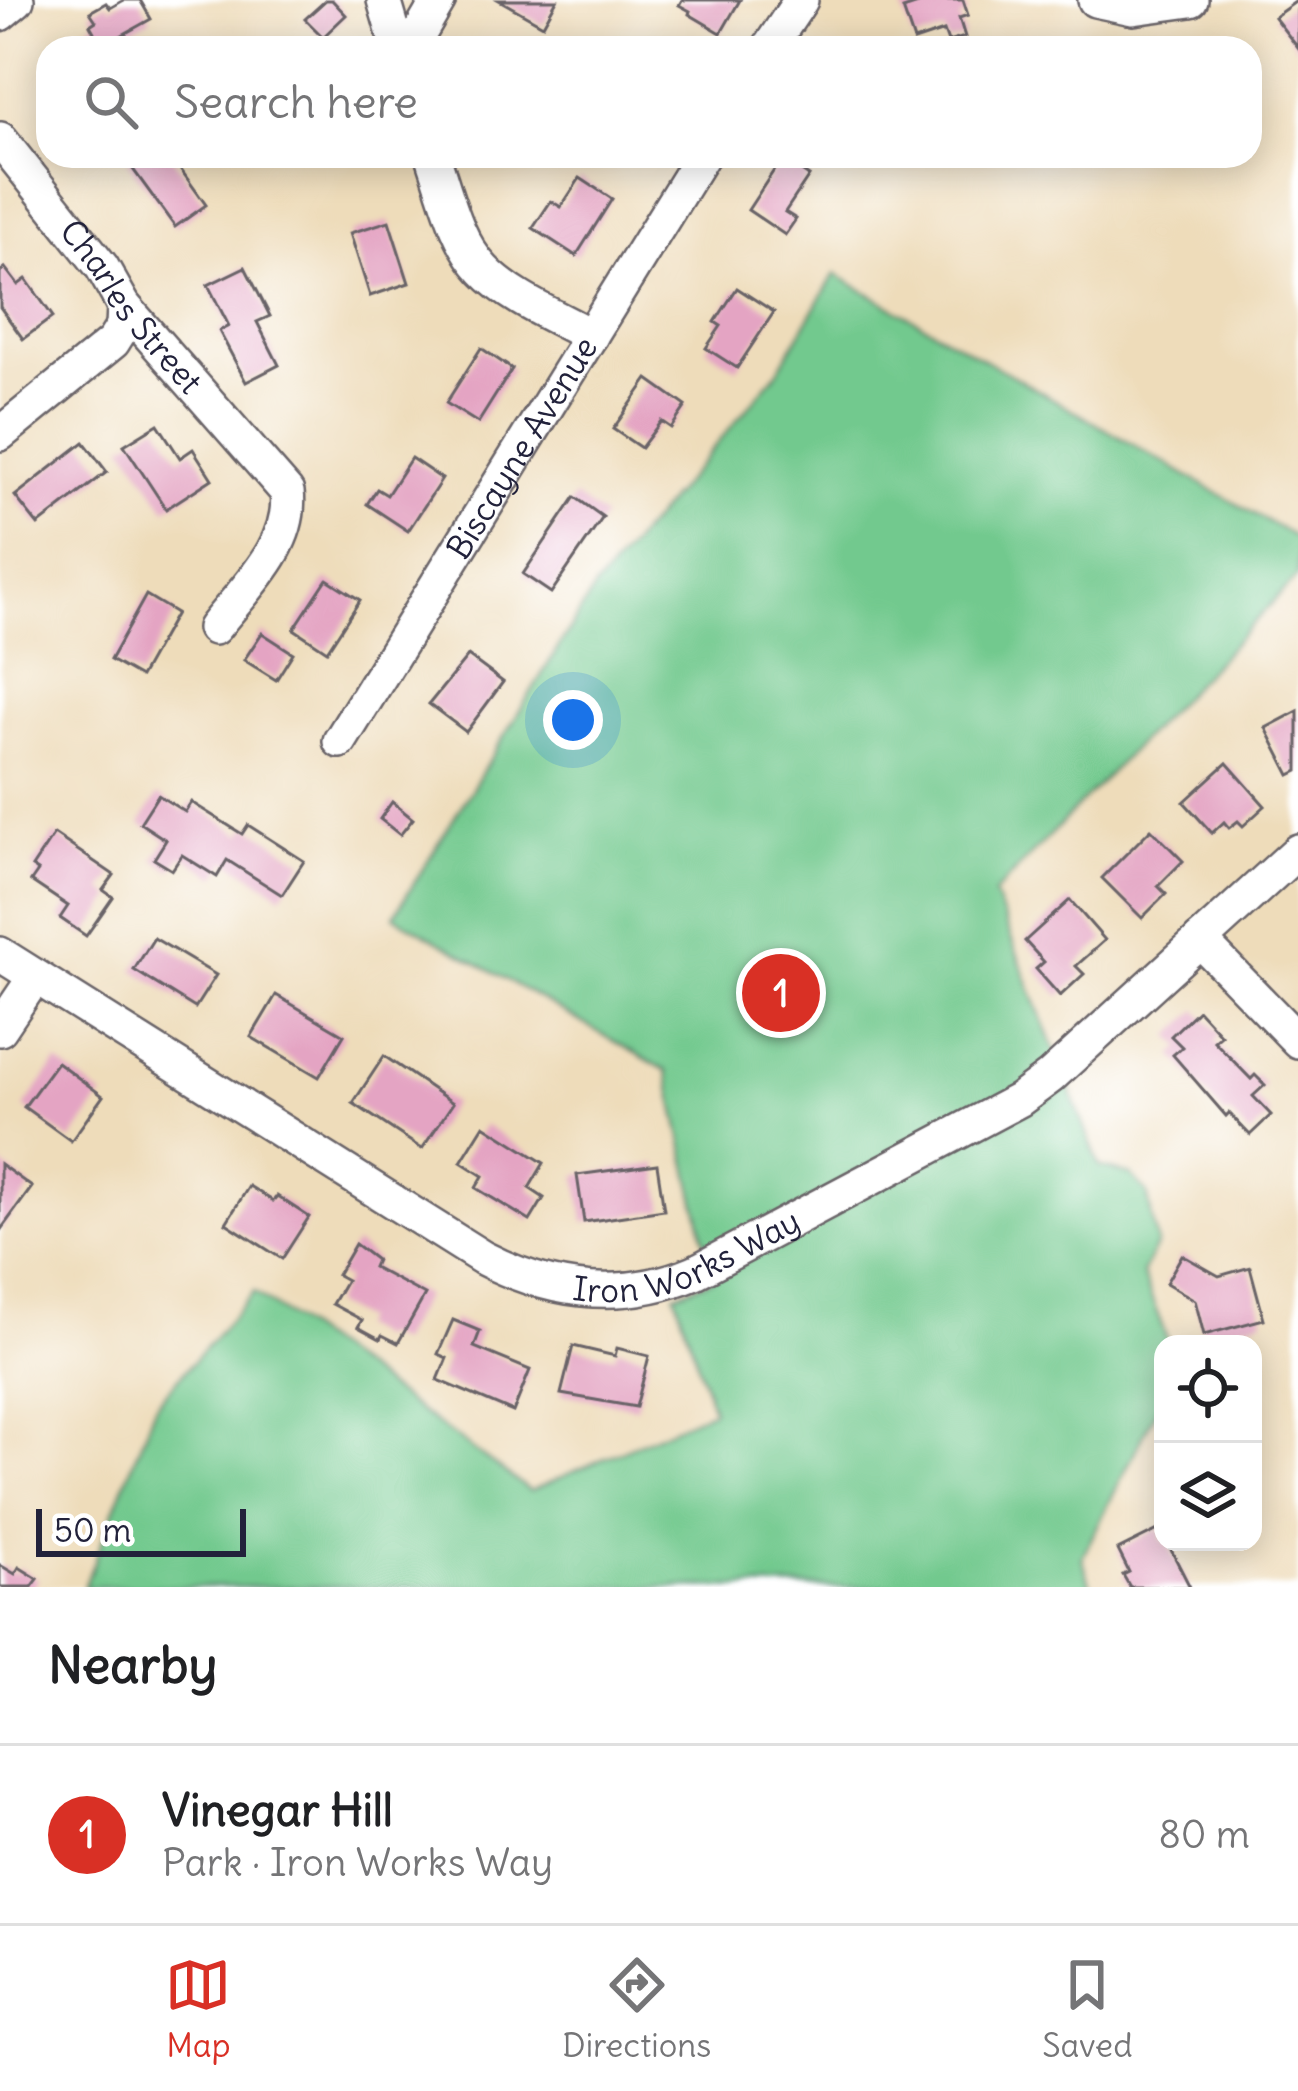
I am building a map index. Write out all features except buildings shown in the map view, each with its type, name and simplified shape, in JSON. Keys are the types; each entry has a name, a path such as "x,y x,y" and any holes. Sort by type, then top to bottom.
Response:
{"street":[{"path":"0,14 16,0"},
{"path":"384,0 394,36"},
{"path":"418,36 439,0"},
{"path":"777,36 801,0"},
{"path":"1095,0 1133,8 1191,0"},
{"name":"Charles Street","path":"0,139 102,267 124,305 287,492 289,510 273,553 214,628"},
{"path":"438,168 454,216 483,270 591,336"},
{"name":"Biscayne Avenue","path":"340,741 695,168"},
{"path":"0,434 112,342 123,326 124,305"},
{"name":"Iron Works Way","path":"0,954 483,1258 551,1285 612,1291 649,1287 695,1272 1019,1100 1298,851"},
{"path":"1200,940 1298,1041"},
{"path":"0,1029 34,977"}],"green space":[{"path":"835,274 1298,539 1298,576 994,894 1100,1167 1131,1175 1147,1193 1157,1244 1142,1274 1166,1335 1154,1335 1154,1414 1082,1557 1091,1587 84,1587 156,1404 254,1292 530,1491 713,1410 675,1294 713,1279 667,1071 394,916 595,588 776,374"}],"place":[{"name":"Vinegar Hill","path":"781,993"}]}
